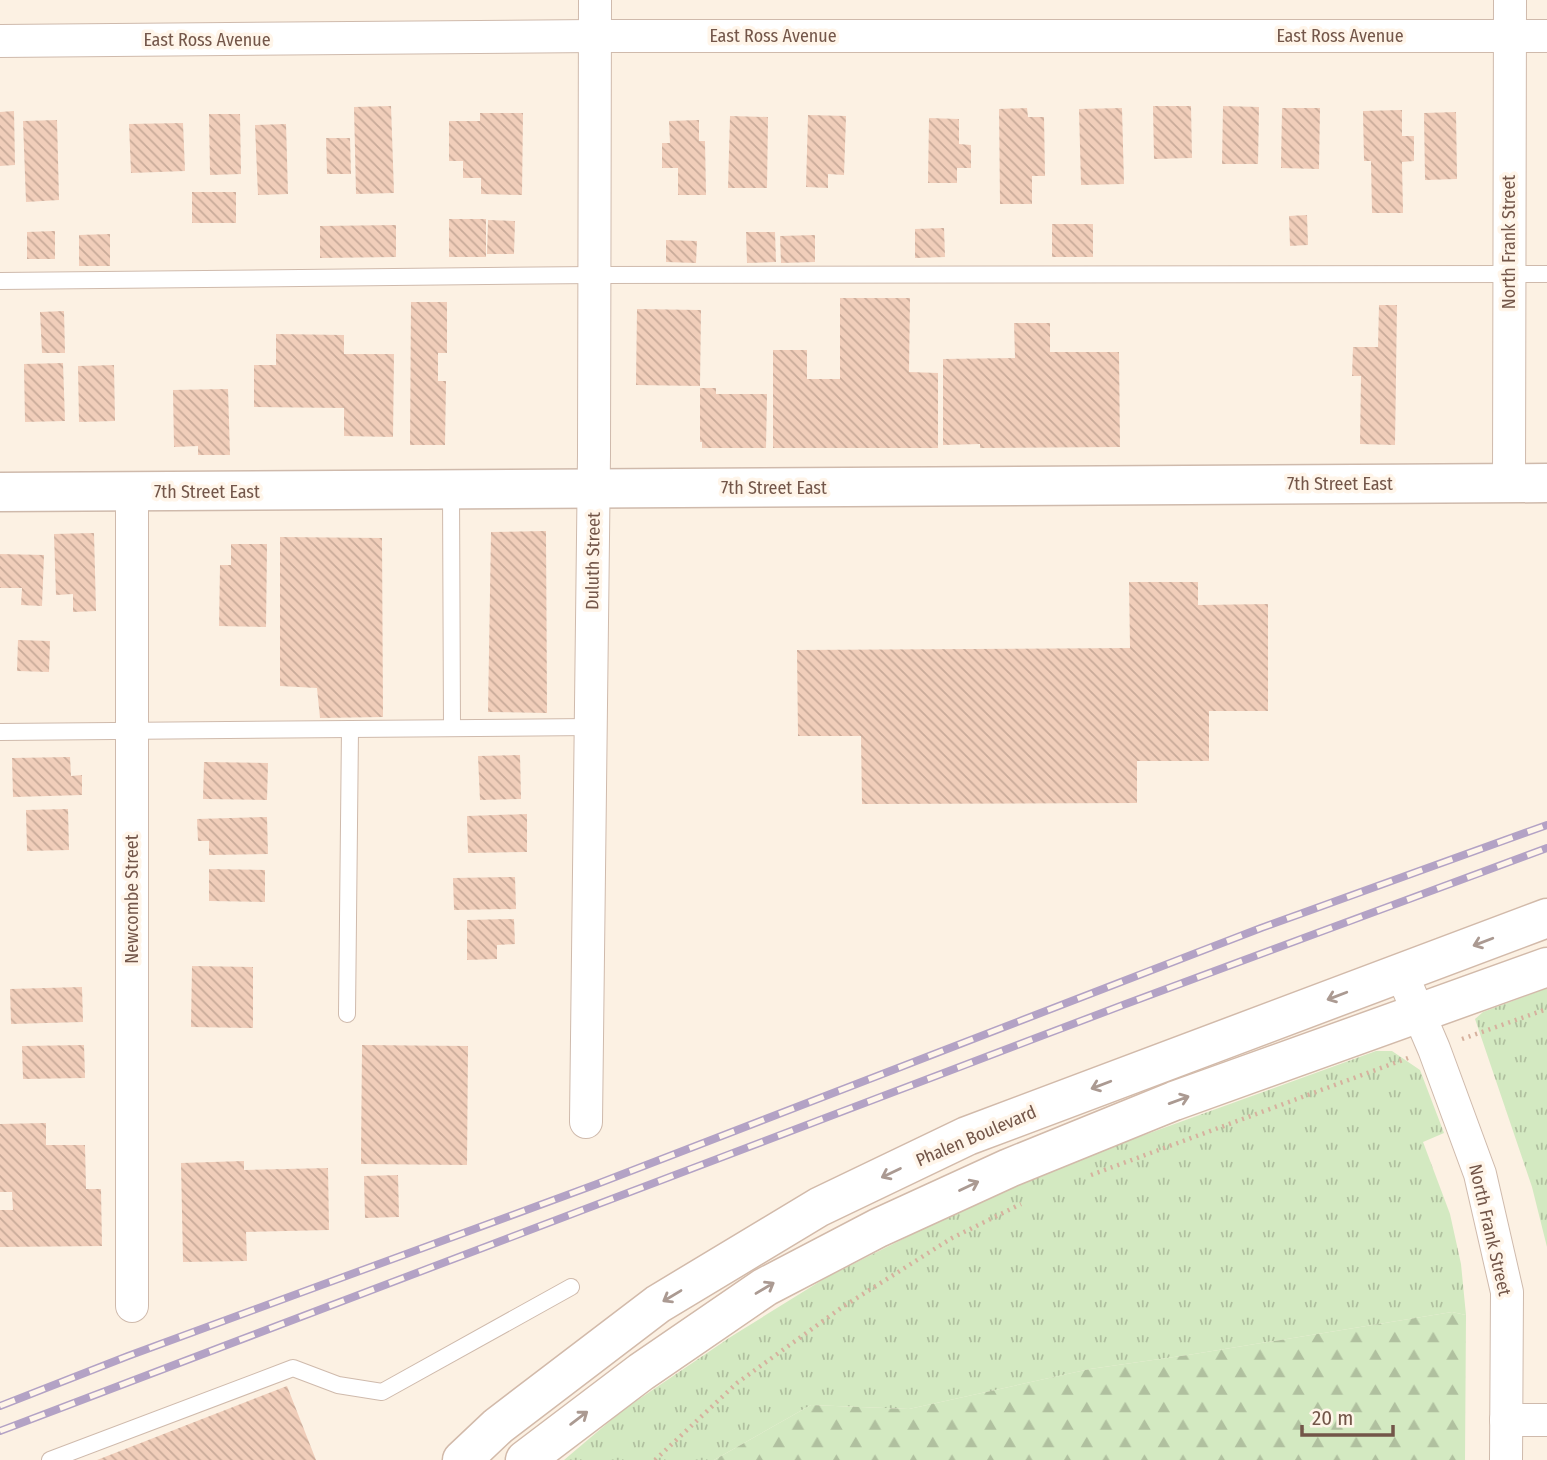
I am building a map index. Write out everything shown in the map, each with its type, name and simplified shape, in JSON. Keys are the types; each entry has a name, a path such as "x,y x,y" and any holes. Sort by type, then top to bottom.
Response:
{"main road":[{"name":"7th Street East","path":"0,492 1547,484"},
{"name":"Phalen Boulevard","path":"462,1460 498,1426 658,1304 819,1207 967,1136 1547,918"},
{"path":"525,1460 641,1372 765,1287 878,1228 1009,1168 1174,1101 1547,967"}],"street":[{"name":"Duluth Street","path":"586,1122 593,489 594,0"},
{"name":"North Frank Street","path":"1509,483 1510,0"},
{"name":"East Ross Avenue","path":"0,41 594,36 1547,36"},
{"name":"Newcombe Street","path":"132,492 132,1306"},
{"name":"North Frank Street","path":"1401,972 1434,1049 1480,1174 1507,1292 1506,1460"},
{"path":"1506,1420 1547,1420"}],"lane":[{"path":"0,281 594,275 1547,274"},
{"path":"451,490 452,728"},
{"path":"0,732 590,727"},
{"path":"347,1014 351,729"},
{"path":"50,1460 293,1368 338,1385 382,1392 571,1287"}],"path":[{"path":"1081,1179 1547,1009"},
{"path":"654,1460 737,1383 841,1308 952,1238 1032,1198"}],"green space":[{"path":"1547,988 1547,1247 1532,1187 1475,1019 1483,1012"},
{"path":"1376,1051 1392,1051 1420,1070 1444,1133 1423,1142 1450,1214 1461,1264 1466,1315 1452,1312 1090,1369 909,1409 811,1405 714,1460 564,1460 623,1410 732,1336 827,1277 963,1209 1111,1147"},
{"path":"1452,1312 1466,1315 1465,1460 714,1460 811,1405 909,1409 1090,1369"}],"building":[{"path":"391,106 394,193 356,194 354,107"},
{"path":"1153,106 1191,106 1192,158 1154,159"},
{"path":"1223,106 1259,107 1258,164 1222,164"},
{"path":"1027,108 1028,117 1044,117 1045,176 1032,176 1032,204 1000,204 999,109"},
{"path":"1122,108 1124,184 1081,185 1079,109"},
{"path":"1282,108 1320,108 1319,169 1281,168"},
{"path":"1402,110 1402,136 1414,136 1414,161 1402,162 1403,213 1372,213 1371,161 1364,161 1363,111"},
{"path":"14,111 15,165 0,166 0,112"},
{"path":"1456,112 1457,179 1425,180 1424,113"},
{"path":"480,113 523,113 522,195 481,194 481,178 463,178 463,161 449,161 449,121 480,121"},
{"path":"209,114 240,114 241,174 210,175"},
{"path":"808,115 846,116 844,175 828,174 828,188 806,187"},
{"path":"730,116 768,117 767,188 728,188"},
{"path":"929,118 959,119 959,144 971,145 971,168 957,168 957,183 928,183"},
{"path":"57,120 59,200 26,202 23,121"},
{"path":"699,120 699,141 705,141 706,195 678,195 678,168 662,168 662,143 670,143 669,121"},
{"path":"183,123 185,171 131,173 129,124"},
{"path":"286,124 288,194 258,195 255,125"},
{"path":"326,138 350,138 351,174 327,174"},
{"path":"192,192 236,192 236,223 192,223"},
{"path":"1307,215 1308,245 1290,246 1289,216"},
{"path":"449,219 486,219 486,257 449,257"},
{"path":"488,220 515,221 514,254 487,254"},
{"path":"1052,224 1093,224 1093,257 1052,257"},
{"path":"396,225 396,257 320,258 320,226"},
{"path":"944,228 945,257 915,258 915,229"},
{"path":"55,231 55,259 27,259 27,232"},
{"path":"746,232 775,232 776,262 747,263"},
{"path":"110,234 110,266 79,266 79,235"},
{"path":"815,235 815,262 781,263 780,236"},
{"path":"666,240 697,241 696,263 666,262"},
{"path":"840,298 910,298 909,372 938,373 938,448 773,448 773,350 807,350 807,379 840,379"},
{"path":"411,302 447,302 447,353 438,353 438,381 446,381 445,445 410,445"},
{"path":"1379,305 1397,305 1395,445 1360,444 1361,376 1352,376 1353,347 1378,347"},
{"path":"637,309 701,310 700,386 636,385"},
{"path":"64,311 65,353 42,353 40,312"},
{"path":"1014,323 1050,323 1050,352 1119,352 1120,447 980,448 980,444 943,445 943,359 1015,358"},
{"path":"276,334 344,335 344,354 394,354 393,437 344,436 344,408 254,407 254,365 276,365"},
{"path":"63,363 65,421 25,422 24,364"},
{"path":"114,365 115,421 79,422 78,366"},
{"path":"700,388 716,388 716,394 767,394 766,448 702,448"},
{"path":"228,389 230,455 198,455 198,446 174,447 173,390"},
{"path":"546,531 547,713 488,712 491,532"},
{"path":"94,533 96,611 73,612 73,594 56,595 54,534"},
{"path":"280,537 382,538 383,717 320,718 317,688 280,686"},
{"path":"231,544 267,544 266,627 219,626 220,565 231,565"},
{"path":"0,554 44,555 42,606 21,605 22,588 0,588"},
{"path":"1129,582 1198,582 1198,605 1268,604 1268,711 1209,711 1209,761 1137,761 1137,803 862,804 861,736 798,736 797,650 1130,648"},
{"path":"18,640 50,641 49,672 17,671"},
{"path":"520,755 521,799 480,800 478,756"},
{"path":"70,757 71,776 82,775 82,795 13,797 12,758"},
{"path":"204,762 268,763 267,800 203,799"},
{"path":"68,809 69,850 27,851 26,810"},
{"path":"527,814 527,852 468,853 467,816"},
{"path":"267,817 268,854 209,855 209,841 198,841 197,819"},
{"path":"209,869 265,870 265,902 209,901"},
{"path":"515,877 516,909 454,910 453,878"},
{"path":"514,919 515,944 497,945 497,959 467,960 467,920"},
{"path":"192,966 253,967 253,1028 191,1027"},
{"path":"82,987 83,1022 11,1024 10,989"},
{"path":"84,1045 85,1078 23,1079 22,1046"},
{"path":"362,1045 468,1046 467,1165 361,1164"},
{"path":"46,1123 46,1145 85,1145 86,1189 101,1189 102,1246 0,1247 0,1210 13,1210 12,1192 0,1192 0,1124"},
{"path":"244,1161 244,1170 328,1168 329,1230 246,1232 247,1261 183,1262 181,1163"},
{"path":"398,1175 399,1217 365,1218 364,1176"},
{"path":"287,1386 316,1460 97,1460"}],"railway":[{"path":"0,1406 128,1356 597,1184 1261,928 1547,825"},
{"path":"0,1431 1123,1005 1547,848"}]}
